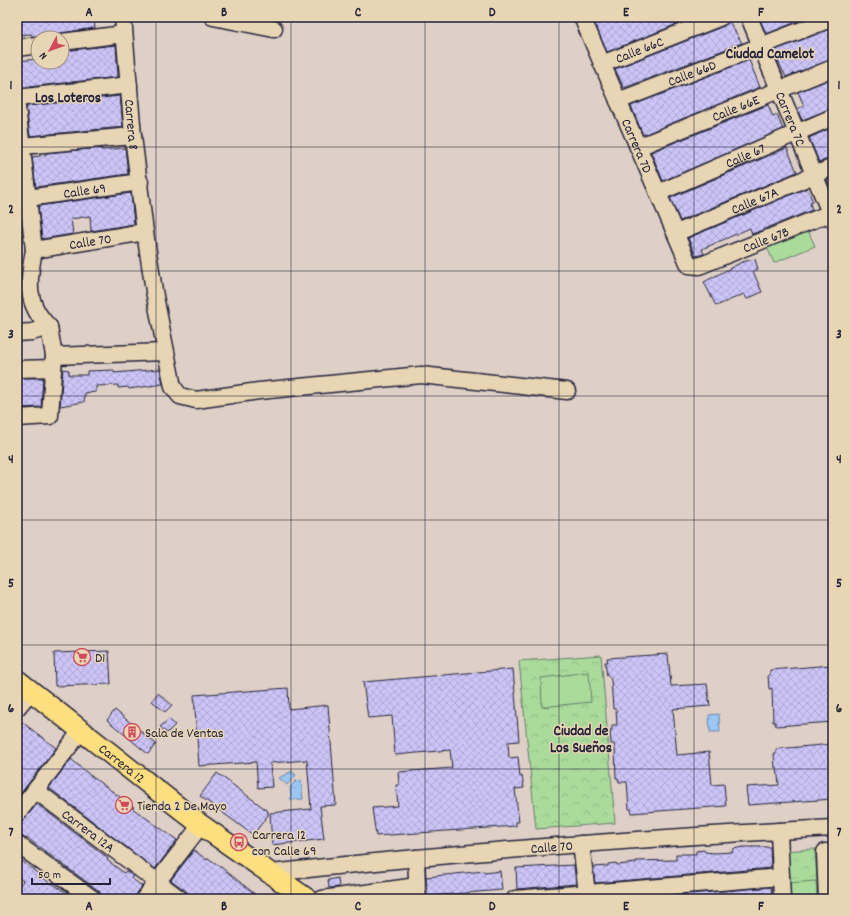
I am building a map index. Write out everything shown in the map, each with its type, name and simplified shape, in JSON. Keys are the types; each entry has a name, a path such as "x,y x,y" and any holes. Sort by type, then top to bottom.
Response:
{"main road":[{"name":"Carrera 12","path":"24,686 80,732 201,825 307,899"}],"street":[{"name":"Carrera 8","path":"123,17 133,136 140,182 145,232 165,352 173,386 180,396 196,400 259,391 420,375 567,391"},
{"path":"213,17 274,29"},
{"name":"Calle 66C","path":"602,64 721,17"},
{"name":"Carrera 7C","path":"749,17 832,215"},
{"name":"Calle 66D","path":"618,101 762,47 833,18"},
{"name":"Carrera 7D","path":"587,19 602,64 688,263 691,266 699,266"},
{"path":"70,41 124,34"},
{"path":"17,48 30,46"},
{"name":"Calle 66E","path":"638,147 833,68"},
{"path":"17,98 129,85"},
{"path":"17,107 34,250 30,269 30,290 33,304 39,317 49,327 54,362 50,416 17,418"},
{"name":"Calle 67","path":"658,193 833,117"},
{"path":"22,146 133,136"},
{"name":"Calle 67A","path":"676,233 833,167"},
{"name":"Calle 69","path":"28,198 140,182"},
{"name":"Calle 67B","path":"699,266 832,215"},
{"name":"Calle 70","path":"34,250 145,232"},
{"path":"17,333 32,332 49,327"},
{"path":"17,369 54,362 165,352"},
{"path":"17,708 24,686"},
{"path":"17,814 80,732"},
{"name":"Carrera 12A","path":"35,790 180,899"},
{"path":"144,899 201,825"},
{"name":"Calle 70","path":"271,873 416,858 582,844 833,828"},
{"path":"779,831 782,899"},
{"path":"17,844 93,899"},
{"path":"582,844 585,895"},
{"path":"827,899 829,852"},
{"path":"322,899 417,892 416,858"},
{"path":"515,899 585,895 781,877"}],"green space":[{"path":"806,226 815,246 774,263 765,243"},
{"path":"601,655 615,823 536,829 519,661"},
{"path":"589,672 591,702 542,707 541,678"},
{"path":"815,849 818,899 786,899 782,851"},
{"path":"816,881 817,899 788,899 787,883"}],"water":[{"path":"719,714 720,732 710,732 709,715"},
{"path":"292,771 296,775 287,785 279,778"},
{"path":"301,780 303,799 291,800 290,787 296,781"}],"building":[{"path":"17,17 74,17 74,20 94,18 95,28 70,32 70,30 30,30 30,34 17,35"},
{"path":"606,17 695,17 607,52 594,22"},
{"path":"759,17 809,17 766,34"},
{"path":"729,21 742,43 624,88 615,69 724,26"},
{"path":"833,28 833,59 786,77 773,51"},
{"path":"116,45 118,77 19,88 17,61 30,60 30,70 70,70 70,50"},
{"path":"749,60 760,87 643,135 631,106"},
{"path":"833,78 833,108 802,120 797,109 804,106 798,92"},
{"path":"120,96 123,127 30,136 26,106"},
{"path":"768,105 773,117 777,115 783,129 663,181 651,152"},
{"path":"833,127 833,158 819,162 809,138"},
{"path":"101,148 101,150 125,148 128,174 36,187 32,157 46,155 46,153"},
{"path":"787,148 797,172 680,221 670,198"},
{"path":"833,177 833,195 827,180"},
{"path":"807,188 813,202 810,203 812,210 752,234 750,228 702,249 704,254 696,256 688,238"},
{"path":"131,193 134,224 91,231 90,216 71,219 73,234 42,239 38,206"},
{"path":"755,259 758,269 753,271 762,292 747,299 744,294 716,306 704,282 742,262"},
{"path":"63,369 69,370 69,375 87,375 87,371 114,370 114,373 160,369 163,384 129,389 128,387 118,388 118,385 96,386 96,392 85,393 84,402 60,406"},
{"path":"17,378 43,378 41,407 18,408"},
{"path":"109,651 111,684 55,686 54,653"},
{"path":"668,654 671,686 707,684 710,706 673,709 677,755 709,752 712,785 724,784 726,806 632,813 631,809 629,809 627,782 619,782 618,778 616,778 615,748 614,744 611,744 610,730 612,730 612,725 617,725 616,709 613,709 611,680 609,676 607,676 605,662 608,662 607,658"},
{"path":"831,665 831,669 833,668 833,722 776,726 775,722 773,722 772,688 769,689 768,675 770,675 770,670"},
{"path":"513,669 519,741 508,742 509,758 518,757 520,777 522,776 524,788 515,789 519,822 516,822 516,826 376,836 372,808 398,806 396,785 399,785 398,772 452,768 450,750 395,755 392,716 368,718 363,682"},
{"path":"288,688 289,709 328,705 336,805 320,806 324,839 272,845 270,813 311,809 307,760 270,763 272,787 258,788 256,762 199,766 194,695"},
{"path":"158,693 172,705 165,712 152,701"},
{"name":"Sala de Ventas","path":"115,710 156,744 148,754 107,720"},
{"path":"169,719 175,725 167,733 160,727"},
{"path":"22,722 56,748 17,798 17,761 21,756 17,753 17,729"},
{"path":"833,744 833,799 748,805 746,787 779,785 777,767 775,768 774,754 776,754 776,749"},
{"path":"71,759 91,776 134,807 132,808 177,840 155,869 49,788"},
{"path":"217,773 268,811 268,815 253,835 200,796"},
{"path":"37,804 108,858 107,860 124,873 126,871 133,876 131,878 142,886 134,899 103,899 99,891 27,838 26,839 17,833 17,823 24,820"},
{"path":"743,847 770,847 771,868 595,883 593,867 608,866 608,864 616,863 617,865 636,863 636,861 676,860 676,854 696,854 696,851 704,850 705,852 714,853 733,852 733,849"},
{"path":"194,850 207,860 208,858 221,867 261,899 191,899 186,891 171,880"},
{"path":"17,857 51,884 52,883 75,899 17,899 17,888 23,881 17,876"},
{"path":"574,865 576,884 517,889 516,868"},
{"path":"484,871 484,873 500,871 502,890 427,896 426,877"},
{"path":"338,878 339,887 329,888 328,880"},
{"path":"771,887 772,899 630,899"}],"place":[{"name":"D1","path":"82,657"},
{"name":"Sala de Ventas","path":"132,732"},
{"name":"Tienda 2 De Mayo","path":"124,805"},
{"name":"Carrera 12 con Calle 69","path":"239,842"}],"district":[{"name":"Ciudad Camelot","path":"770,53"},
{"name":"Los Loteros","path":"68,97"},
{"name":"Ciudad de Los Sueños","path":"581,738"}]}
